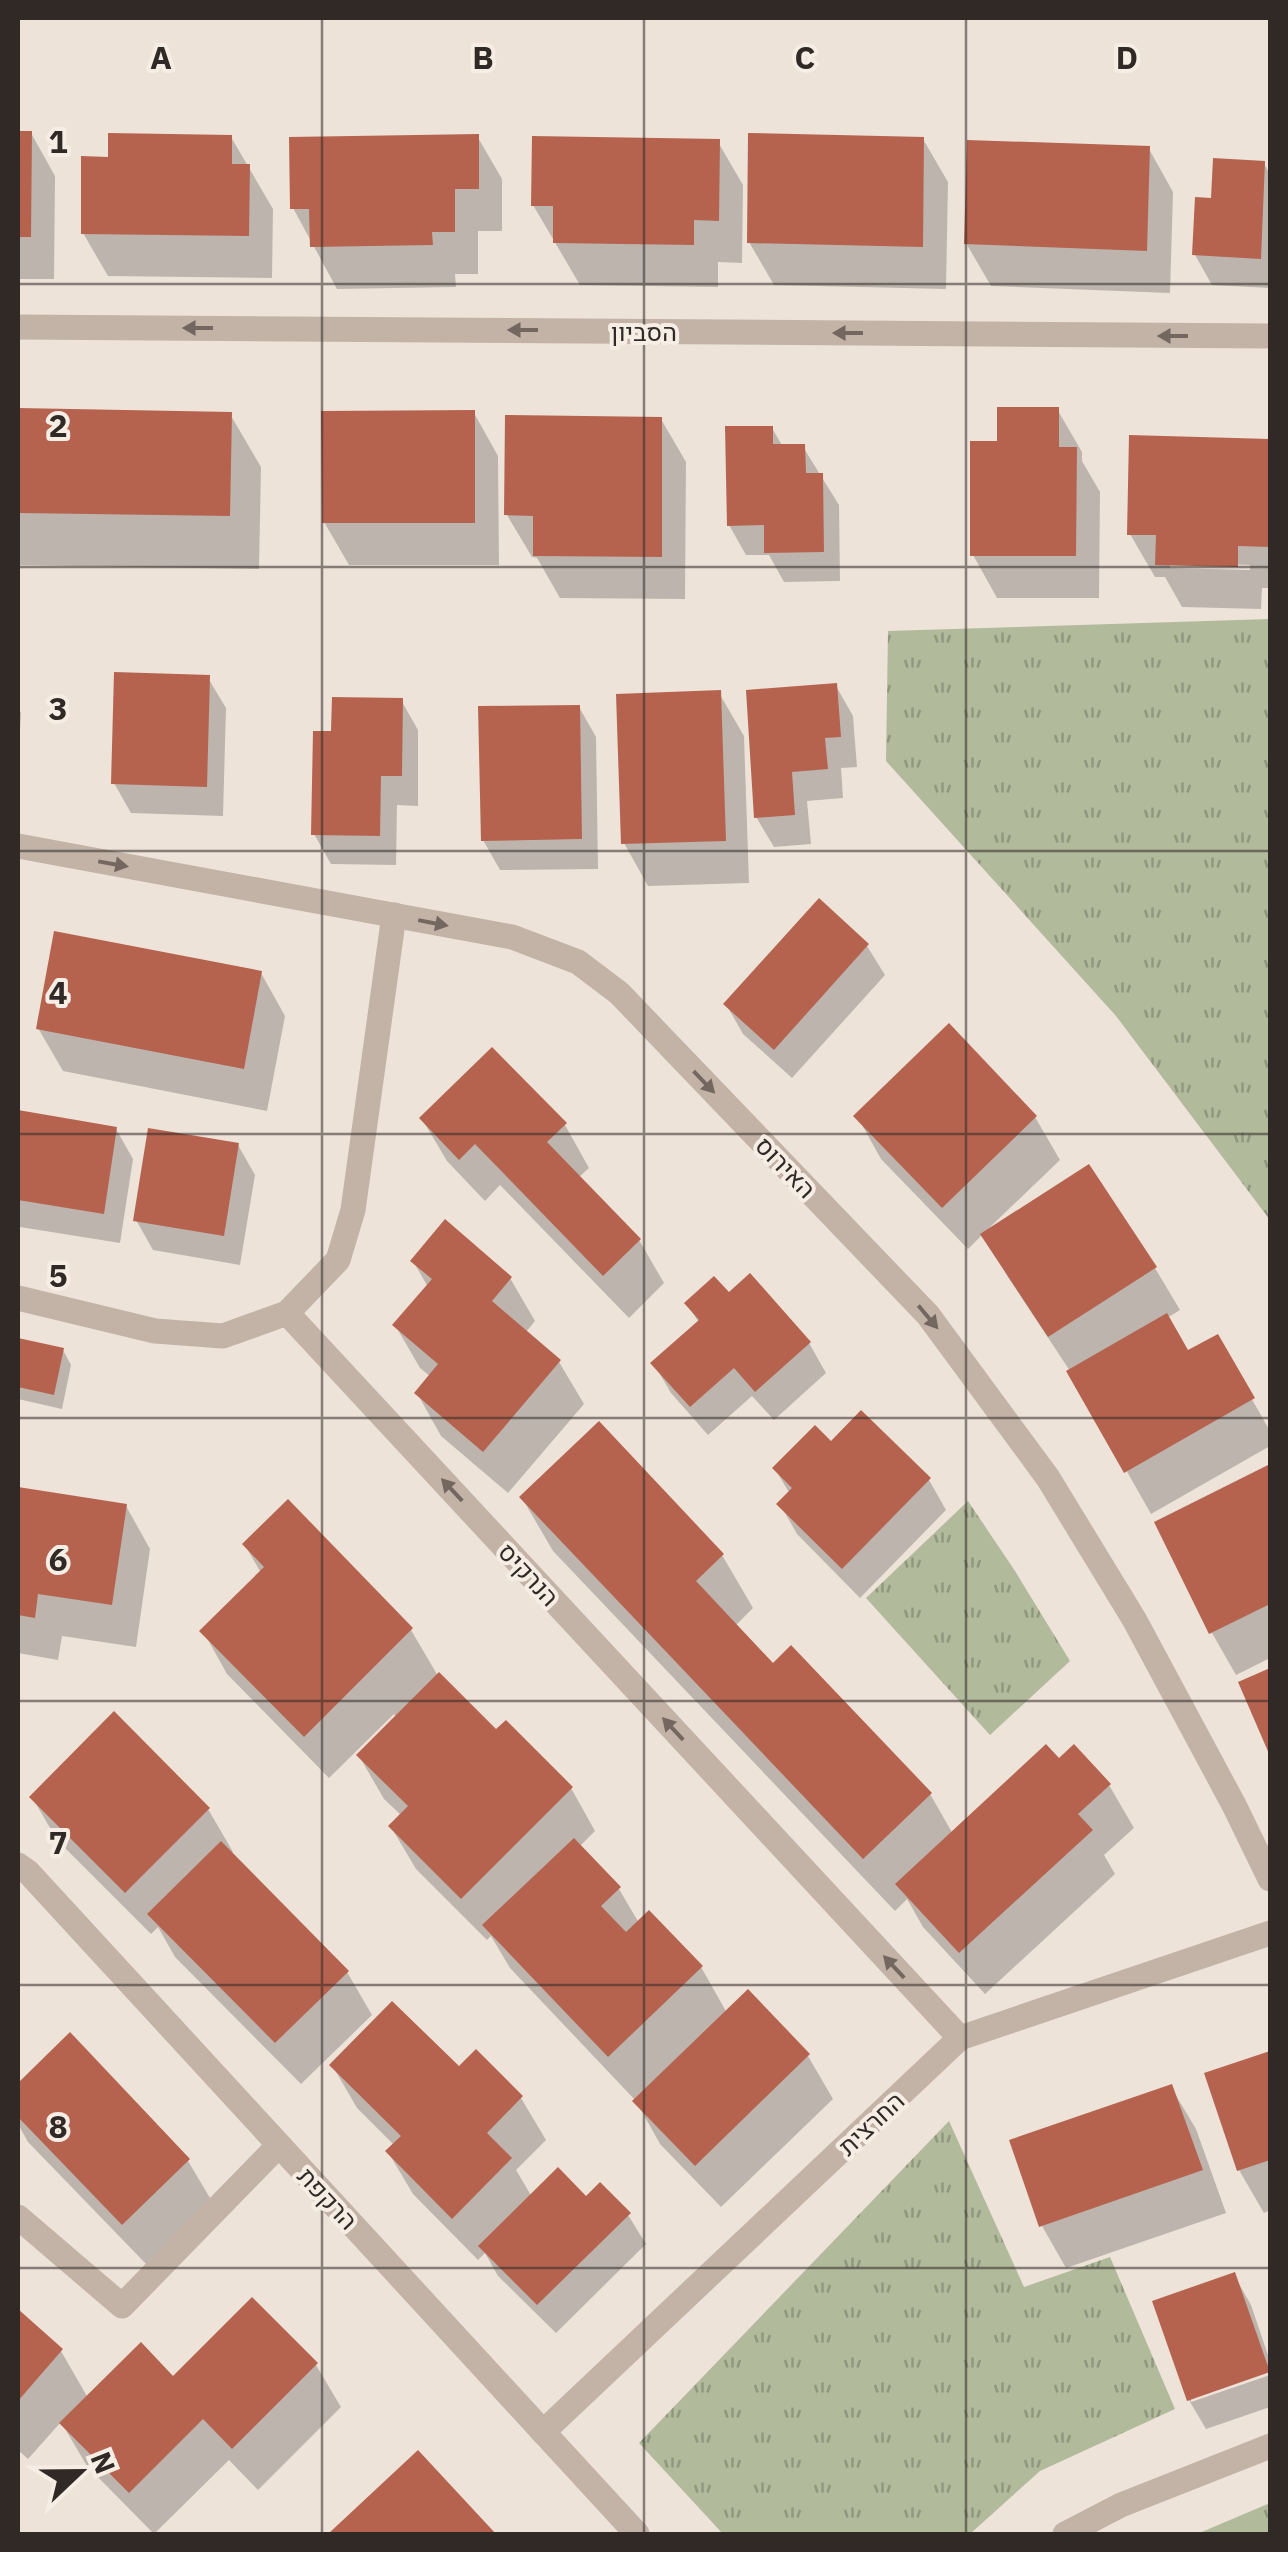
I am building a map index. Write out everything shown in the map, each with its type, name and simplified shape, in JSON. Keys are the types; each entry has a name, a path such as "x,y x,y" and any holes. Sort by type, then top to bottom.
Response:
{"street":[{"name":"הסביון","path":"18,326 1270,336"},
{"name":"האירוס","path":"18,846 512,937 578,962 619,993 928,1315 1048,1478 1134,1618 1270,1880"},
{"path":"18,1298 154,1331 223,1336 287,1313 338,1260 354,1210 394,915"},
{"name":"הנרקיס","path":"287,1313 960,2038"},
{"name":"הרקפת","path":"18,1865 638,2534"},
{"name":"החרצית","path":"544,2432 960,2038 1270,1934"},
{"path":"18,2218 122,2306 279,2145"},
{"path":"1065,2534 1121,2505 1270,2446"}],"green space":[{"path":"1270,619 1270,1220 1116,1016 886,761 888,631"},
{"path":"968,1501 1070,1661 990,1735 866,1598"},
{"path":"949,2121 1024,2287 1110,2257 1175,2409 1040,2471 970,2534 723,2534 639,2443"},
{"path":"1270,2503 1270,2534 1197,2534"}],"building":[{"path":"18,131 32,131 31,237 18,237"},
{"path":"108,133 232,135 232,164 250,164 249,236 81,234 81,156 108,157"},
{"path":"748,133 924,137 923,247 747,243"},
{"path":"479,134 479,189 455,189 455,232 432,232 433,245 310,247 309,209 290,209 289,137"},
{"path":"532,136 720,139 719,221 694,220 694,245 553,243 553,206 531,206"},
{"path":"967,140 1150,146 1147,251 964,244"},
{"path":"1213,158 1265,161 1261,259 1192,255 1195,197 1211,198"},
{"path":"997,407 1059,407 1059,447 1077,447 1076,556 970,556 970,441 997,441"},
{"path":"18,408 232,412 230,516 18,513"},
{"path":"475,410 475,523 322,523 321,411"},
{"path":"505,415 662,417 662,557 533,556 533,516 504,515"},
{"path":"725,426 773,426 773,444 805,444 806,473 823,473 824,552 764,553 764,525 727,526"},
{"path":"1129,435 1270,439 1270,547 1238,546 1238,567 1155,565 1156,535 1127,535"},
{"path":"114,672 210,675 207,787 111,784"},
{"path":"837,683 841,737 825,738 828,769 792,772 795,815 754,818 746,690"},
{"path":"721,690 726,841 621,844 616,694"},
{"path":"332,697 403,698 402,776 381,776 380,836 311,835 313,731 331,731"},
{"path":"580,705 582,839 481,841 478,706"},
{"path":"819,898 869,944 774,1050 723,1004"},
{"path":"54,931 262,971 244,1069 36,1029"},
{"path":"949,1023 1037,1116 942,1208 853,1116"},
{"path":"492,1047 567,1123 547,1142 641,1239 603,1276 475,1144 459,1160 419,1118"},
{"path":"18,1110 117,1127 104,1214 18,1200"},
{"path":"148,1128 239,1143 224,1236 133,1221"},
{"path":"1089,1164 1157,1267 1048,1337 980,1234"},
{"path":"445,1219 512,1277 492,1301 561,1360 483,1452 414,1393 438,1364 392,1325 432,1279 410,1261"},
{"path":"750,1273 811,1342 755,1392 734,1368 690,1407 650,1363 699,1320 684,1303 714,1276 729,1292"},
{"path":"1167,1313 1188,1350 1218,1334 1255,1398 1124,1473 1066,1371"},
{"path":"18,1338 64,1348 54,1395 18,1387"},
{"path":"861,1410 931,1478 842,1569 776,1504 792,1488 772,1468 815,1425 831,1441"},
{"path":"599,1421 724,1554 696,1581 773,1663 791,1645 932,1793 863,1859 519,1497"},
{"path":"1270,1464 1270,1604 1209,1634 1154,1522"},
{"path":"18,1487 127,1504 112,1605 38,1594 35,1618 18,1615"},
{"path":"288,1499 413,1628 304,1737 199,1631 264,1567 242,1544"},
{"path":"1270,1668 1270,1756 1238,1682"},
{"path":"439,1672 496,1729 506,1720 573,1787 461,1899 388,1826 408,1806 356,1755"},
{"path":"114,1711 210,1808 125,1893 29,1797"},
{"path":"1046,1744 1059,1758 1074,1744 1111,1784 1078,1814 1093,1830 959,1953 895,1884"},
{"path":"574,1838 621,1887 601,1906 626,1932 649,1910 703,1966 608,2057 482,1925"},
{"path":"221,1841 349,1971 275,2043 147,1914"},
{"path":"748,1989 810,2054 695,2166 632,2101"},
{"path":"392,2001 459,2066 476,2049 523,2096 487,2133 512,2158 452,2219 385,2151 401,2136 329,2065"},
{"path":"70,2032 190,2159 122,2225 18,2117 18,2083"},
{"path":"1270,2051 1270,2160 1237,2171 1204,2073"},
{"path":"1172,2084 1203,2170 1039,2227 1009,2140"},
{"path":"558,2167 586,2196 600,2182 631,2213 537,2305 478,2246"},
{"path":"1235,2272 1270,2372 1187,2401 1152,2301"},
{"path":"252,2297 318,2363 232,2449 203,2419 129,2493 59,2423 141,2342 173,2376"},
{"path":"18,2309 63,2349 18,2401"},
{"path":"418,2450 496,2534 328,2534"}]}
